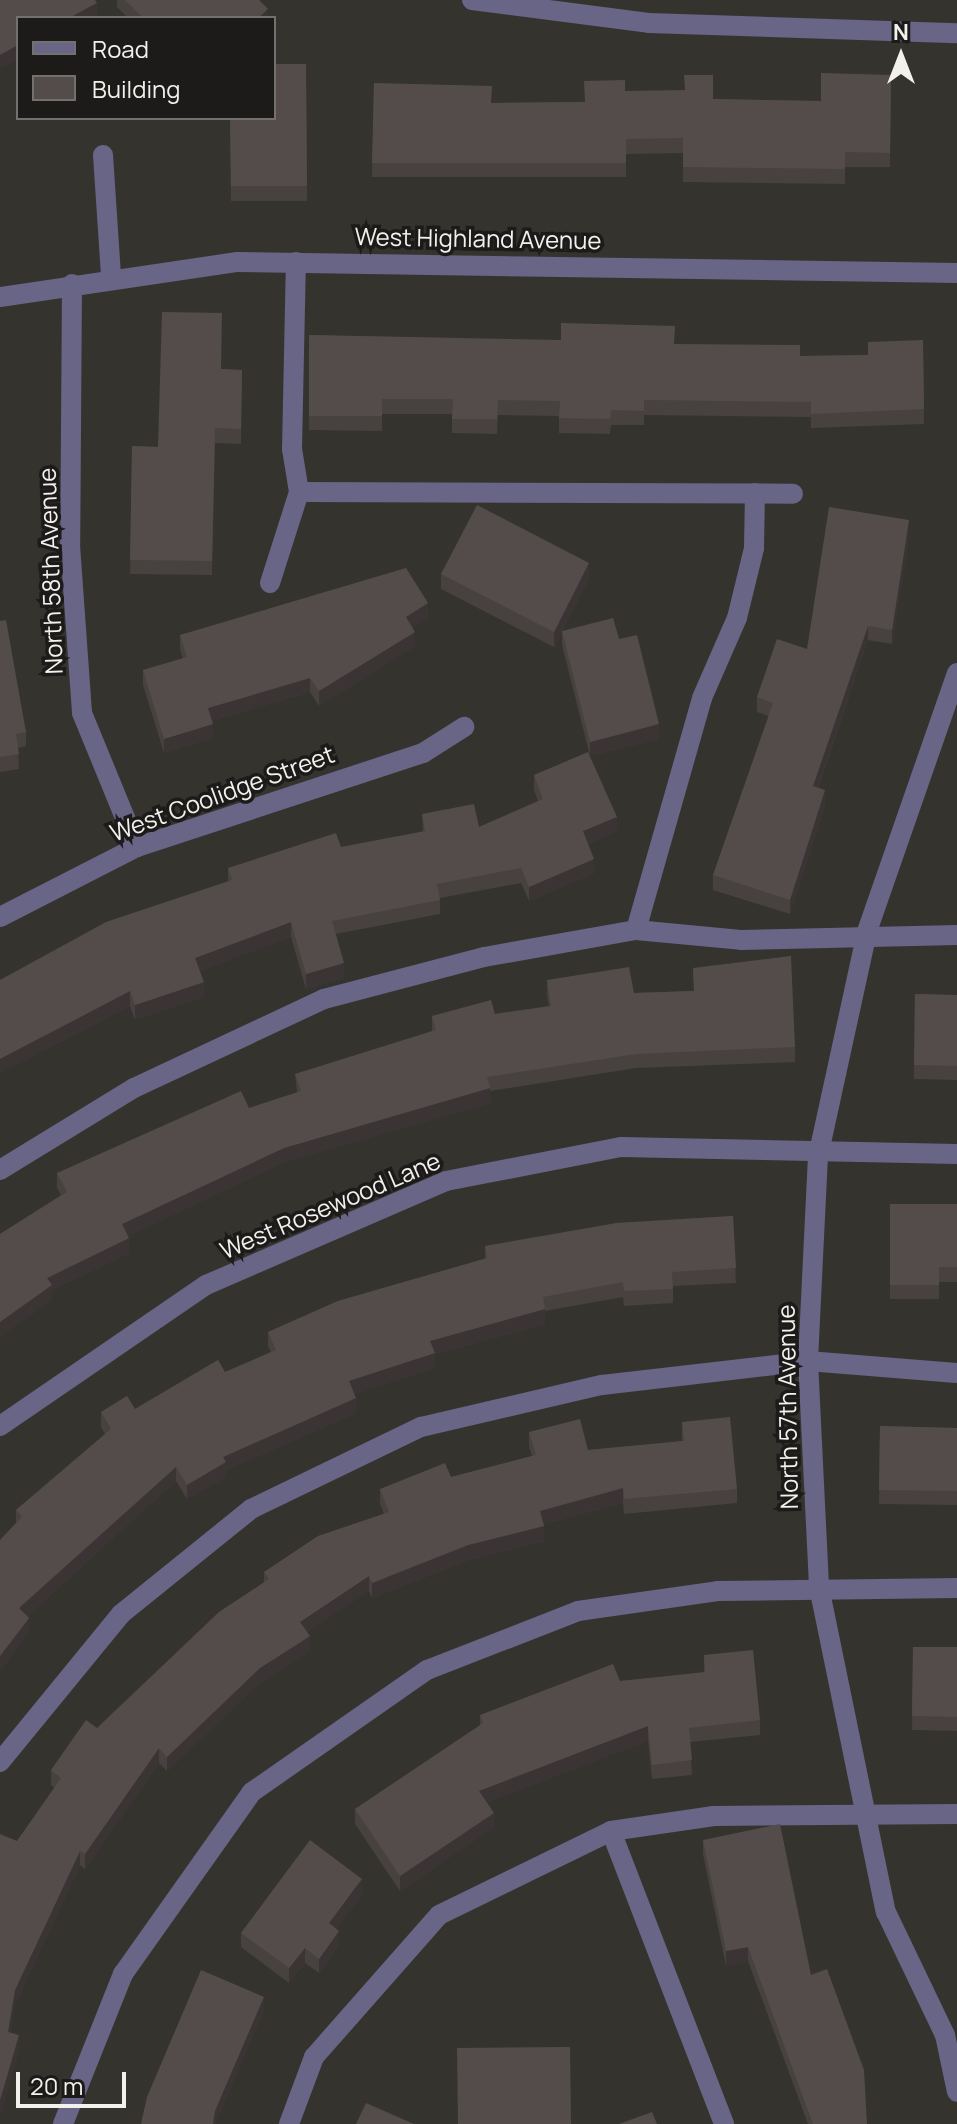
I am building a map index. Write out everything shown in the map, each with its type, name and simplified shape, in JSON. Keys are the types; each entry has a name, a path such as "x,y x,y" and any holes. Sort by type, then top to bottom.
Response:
{"street":[{"path":"472,0 649,23 957,33"},
{"path":"103,155 111,276"},
{"path":"270,583 299,492 292,449 296,262"},
{"name":"West Highland Avenue","path":"0,297 111,276 296,262 957,273"},
{"name":"North 58th Avenue","path":"72,284 70,545 82,713 137,847"},
{"path":"299,492 793,494"},
{"path":"636,930 702,698 737,618 754,548 755,493"},
{"name":"North 57th Avenue","path":"957,673 867,932 818,1156 808,1361 819,1587 886,1912 951,2034 957,2092"},
{"name":"West Coolidge Street","path":"0,917 137,847 423,753 464,727"},
{"path":"0,1170 134,1088 324,999 484,957 636,930 741,940 867,932 957,935"},
{"name":"West Rosewood Lane","path":"0,1426 206,1285 446,1181 621,1147 818,1156 957,1154"},
{"path":"0,1762 121,1614 251,1509 421,1427 602,1385 808,1361 957,1373"},
{"path":"63,2124 123,1974 252,1792 427,1670 578,1611 718,1591 819,1587 957,1588"},
{"path":"289,2124 314,2057 439,1915 611,1831 714,1816 957,1814"},
{"path":"611,1831 724,2124"}],"building":[{"path":"0,0 95,0 97,3 73,16 16,16 16,46 0,55"},
{"path":"125,0 259,0 268,9 260,16 141,16"},
{"path":"276,64 306,64 307,186 231,186 230,120 276,120"},
{"path":"821,73 891,75 890,153 845,152 845,169 683,167 683,138 626,139 626,163 372,163 374,83 492,86 491,103 585,102 584,81 625,80 625,91 685,90 684,75 713,75 713,99 821,101"},
{"path":"162,312 222,313 221,369 242,370 241,429 215,428 212,561 130,560 132,446 158,447"},
{"path":"561,323 675,326 674,344 800,345 800,356 868,355 868,342 923,340 924,409 811,414 811,402 644,400 644,411 611,410 610,419 559,418 560,401 498,400 497,419 452,419 453,399 382,399 382,416 309,416 309,335 561,340"},
{"path":"477,505 589,563 554,632 441,574"},
{"path":"829,507 909,520 892,630 868,626 813,786 825,790 790,900 713,875 773,703 757,697 777,639 807,649"},
{"path":"406,568 428,603 406,617 415,632 319,691 310,678 208,708 213,724 164,739 143,670 187,657 180,635"},
{"path":"613,618 619,639 637,635 659,724 590,742 562,631"},
{"path":"6,620 26,732 16,734 19,754 0,757 0,621"},
{"path":"588,752 617,817 583,831 594,859 529,887 521,868 437,884 440,900 332,921 344,963 306,974 291,922 195,958 204,982 135,1005 130,991 0,1059 0,980 106,922 232,880 228,868 336,833 341,847 425,831 422,814 474,804 479,827 543,799 534,775"},
{"path":"791,956 795,1047 636,1054 487,1077 490,1088 284,1148 122,1224 129,1238 47,1278 52,1285 0,1322 0,1234 67,1192 57,1173 241,1091 249,1108 301,1091 295,1074 436,1030 432,1016 491,1000 495,1014 551,1006 547,980 629,967 634,993 694,991 693,968"},
{"path":"915,994 957,995 957,1066 914,1065"},
{"path":"890,1204 957,1204 957,1267 939,1267 939,1285 890,1285"},
{"path":"733,1216 736,1268 672,1272 673,1289 624,1291 623,1282 543,1297 545,1309 430,1341 435,1353 349,1381 356,1398 223,1457 226,1462 187,1485 176,1467 19,1608 29,1618 0,1656 0,1540 22,1517 16,1510 111,1429 101,1412 127,1396 135,1409 218,1360 225,1372 276,1350 268,1332 338,1301 487,1258 485,1246 617,1223"},
{"path":"730,1417 737,1489 624,1499 623,1488 540,1511 544,1526 468,1545 372,1583 369,1576 300,1622 310,1636 260,1668 167,1757 159,1748 85,1854 80,1851 15,1990 8,2032 19,2035 0,2100 0,1834 17,1841 61,1778 51,1770 86,1720 97,1728 219,1612 269,1579 264,1572 318,1536 389,1512 380,1489 445,1463 451,1477 536,1455 529,1432 580,1419 588,1450 684,1441 682,1422"},
{"path":"880,1426 957,1428 957,1491 879,1490"},
{"path":"913,1647 957,1647 957,1717 912,1716"},
{"path":"753,1650 760,1720 689,1728 692,1760 652,1765 648,1726 479,1791 494,1813 400,1876 355,1809 483,1723 480,1715 613,1664 620,1681 705,1672 704,1655"},
{"path":"780,1824 811,1975 827,1969 864,2070 867,2124 813,2124 748,1947 726,1951 703,1840"},
{"path":"310,1840 362,1879 329,1923 339,1931 319,1959 305,1948 289,1968 241,1933"},
{"path":"201,1970 264,1997 215,2111 213,2124 141,2124 147,2097"},
{"path":"570,2047 571,2124 458,2124 457,2048"},
{"path":"366,2103 414,2124 356,2124"},
{"path":"652,2112 657,2124 619,2124"}]}
